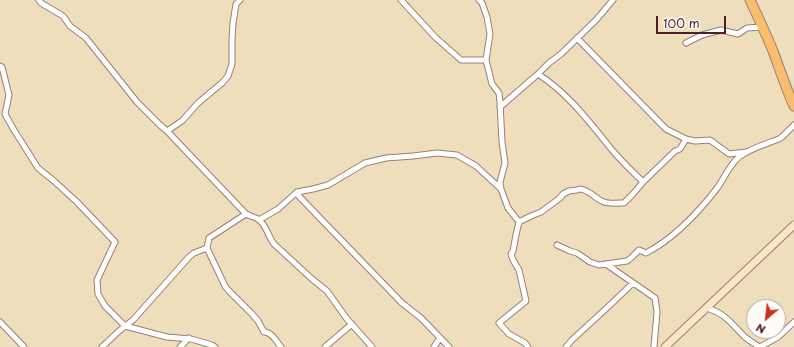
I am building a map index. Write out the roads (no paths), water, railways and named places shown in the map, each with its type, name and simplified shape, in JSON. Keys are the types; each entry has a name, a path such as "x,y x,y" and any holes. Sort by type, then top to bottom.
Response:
{"highway":[{"path":"750,0 773,51 794,106"}],"street":[{"path":"39,0 41,3 63,16 70,26 86,38 137,102 167,131 246,214 264,224 268,235 274,244 327,291 372,347"},
{"path":"167,131 182,121 198,103 228,76 232,64 233,23 236,4 240,0"},
{"path":"401,0 435,37 461,60 486,60"},
{"path":"479,0 482,3 487,17 490,34 486,60 492,84 499,93 505,163 500,182 501,189 508,208 519,222"},
{"path":"500,106 561,54 596,20 613,0"},
{"path":"686,43 702,34 721,30 738,34 747,28 762,27"},
{"path":"576,38 666,129 686,139 695,141 710,140 729,154 749,151"},
{"path":"0,66 2,67 9,95 5,114 38,168 77,202 115,242 97,280 98,294 105,306 125,326 167,337 189,338 215,347"},
{"path":"538,74 557,89 586,117 614,152 643,182"},
{"path":"557,245 577,253 594,264 627,261 639,250 646,253 665,241 688,223 718,187 739,157 749,151 779,139 794,125"},
{"path":"528,347 525,343 509,334 499,323 526,301 518,270 511,254 519,222 541,212 569,191 583,189 605,203 624,203 675,151 680,149 686,139"},
{"path":"259,220 278,209 297,192 328,185 365,163 386,158 437,153 458,156 476,166 501,189"},
{"path":"296,193 327,227 402,303 422,318 449,347"},
{"path":"246,214 209,238 207,248 228,290 252,314 264,332 271,334 277,346"},
{"path":"665,347 794,225"},
{"path":"104,346 133,320 189,257 194,253 207,248"},
{"path":"606,264 656,298 657,312 654,347"},
{"path":"566,347 633,283"},
{"path":"707,308 728,319 746,338 759,347 778,337 794,322"},
{"path":"0,322 24,347"},
{"path":"325,347 352,324"},
{"path":"180,347 189,338"},
{"path":"434,347 440,338"}]}
